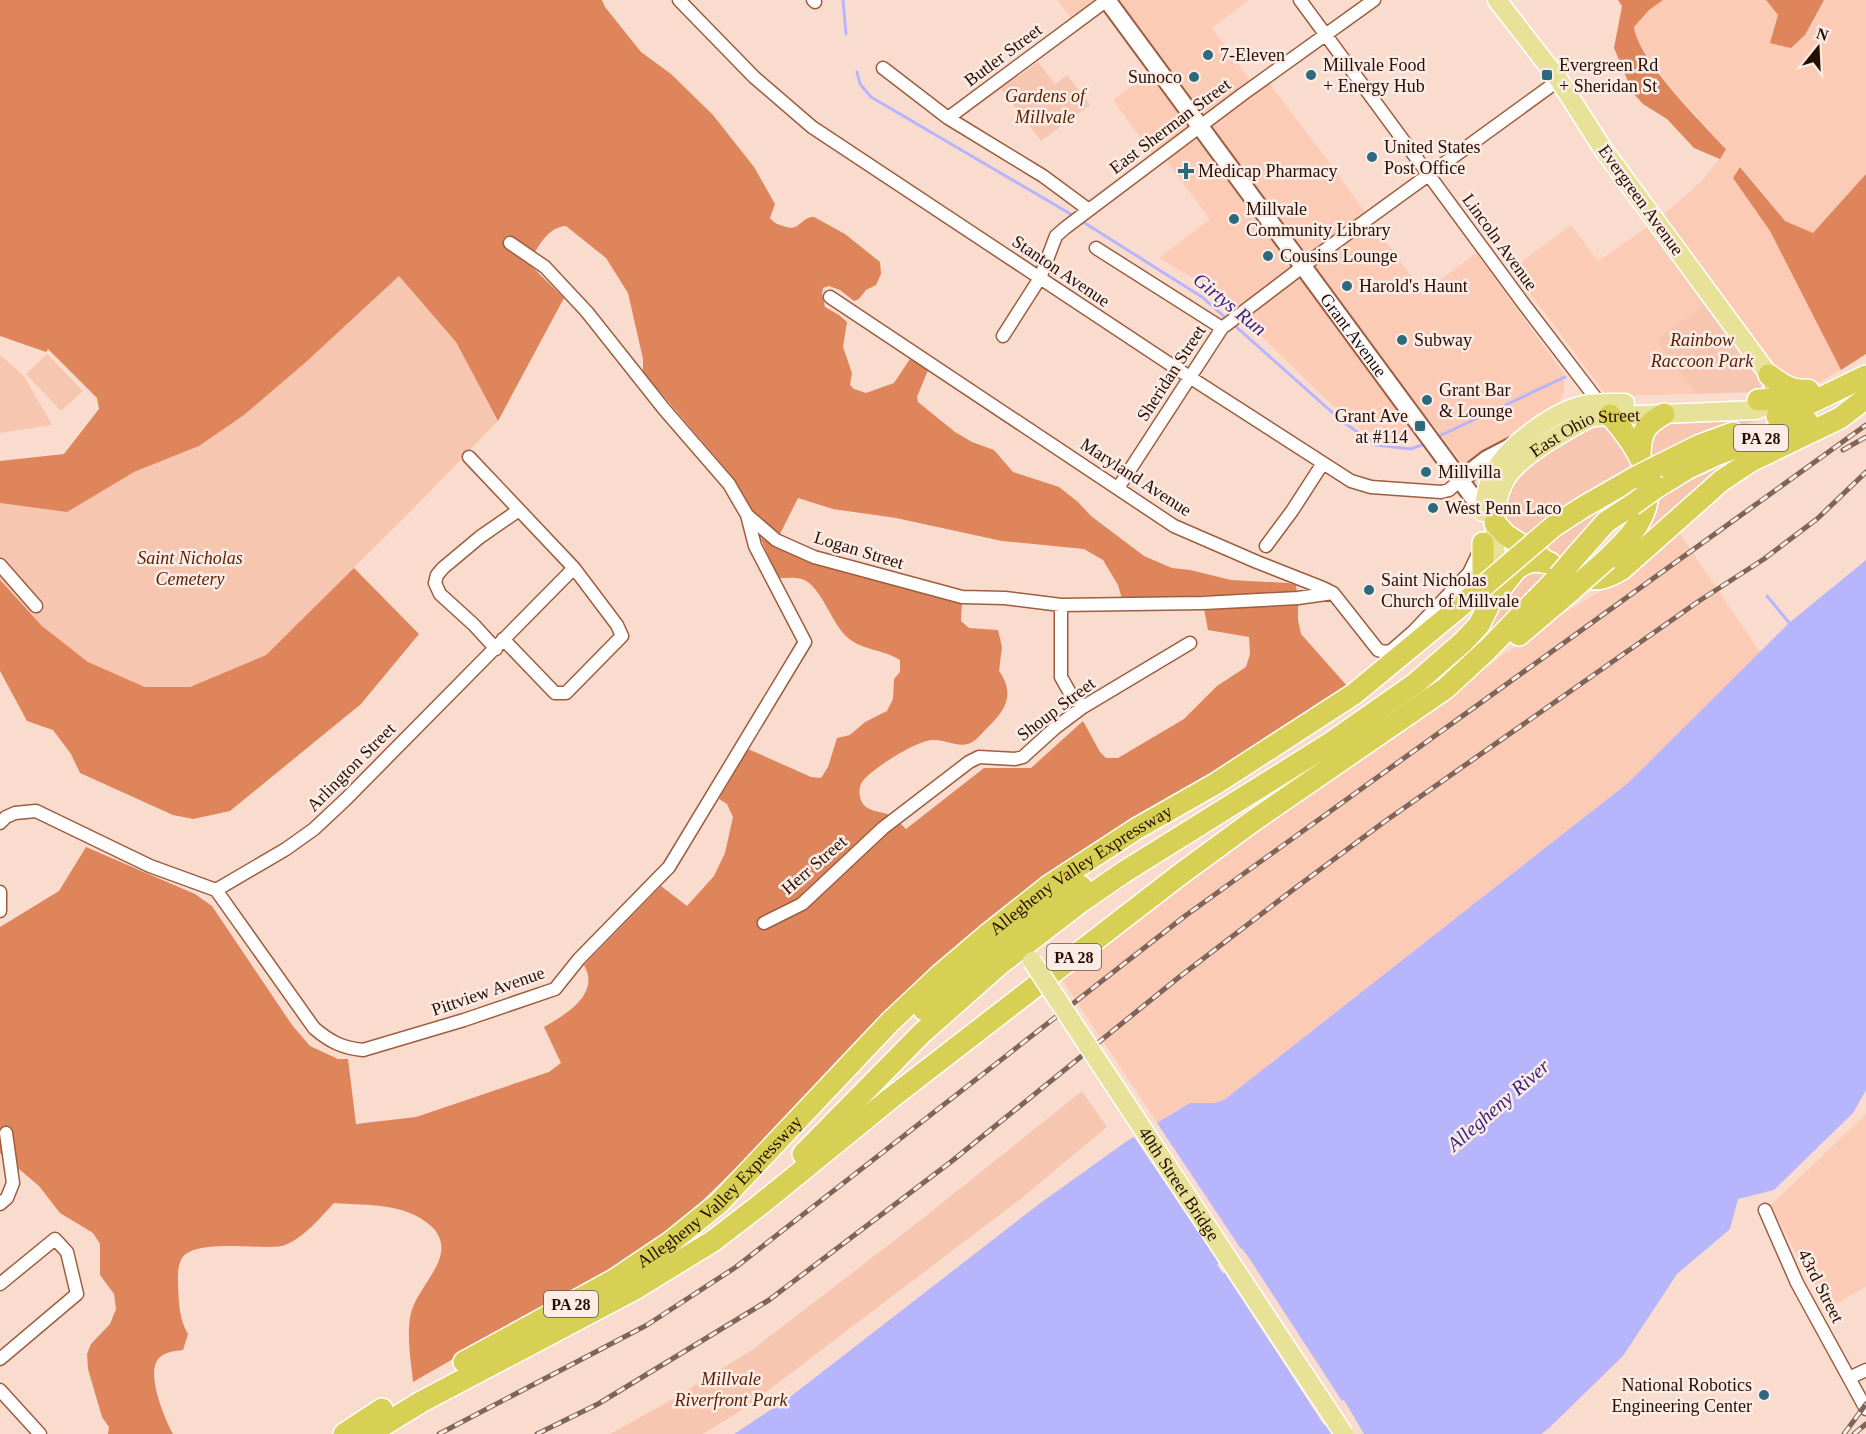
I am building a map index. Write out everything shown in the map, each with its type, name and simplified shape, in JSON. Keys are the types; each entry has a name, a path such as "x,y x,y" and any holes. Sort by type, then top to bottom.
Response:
{"highway":[{"path":"1764,400 1784,399 1814,389 1866,364"},
{"path":"1769,375 1785,387 1800,391 1814,389"},
{"name":"Allegheny Valley Expressway","path":"369,1434 421,1402 633,1290 713,1241 891,1098 1178,876 1253,821 1446,688 1488,653 1561,576 1606,522 1632,505 1657,477 1700,445 1800,408 1866,376"},
{"name":"Allegheny Valley Expressway","path":"344,1434 413,1391 615,1280 672,1241 719,1203 890,1022 987,935 1060,879 1136,829 1215,784 1354,694 1554,526 1634,478 1657,477 1689,468 1716,455 1806,422 1866,390"},
{"path":"1481,585 1526,563 1535,561 1561,576 1594,580 1609,576 1638,555 1721,481 1751,461 1840,418 1866,398"},
{"path":"1561,576 1607,559 1626,540 1638,524 1645,509 1649,480 1640,454 1605,409"},
{"path":"1640,454 1640,439 1645,428 1664,414"},
{"path":"1489,517 1506,535 1561,576"},
{"path":"713,1241 799,1158 922,1033 1000,964 1124,872 1329,744 1416,683 1463,642 1479,625 1483,543"},
{"path":"1071,892 1306,748 1382,693 1459,628 1470,615 1478,600 1481,585"},
{"path":"719,1203 767,1164 830,1106 903,1029 959,978 1022,948 1071,892 1107,860 1215,784"}],"main road":[{"name":"Evergreen Avenue","path":"1497,0 1559,80 1604,149 1769,375"},
{"path":"1764,400 1774,392 1774,384 1769,375"},
{"name":"East Ohio Street","path":"1481,585 1495,579 1489,517 1487,486 1494,470 1516,444 1564,412 1583,405 1605,409 1664,414 1756,410 1764,407 1764,400 1605,409 1576,424 1515,465 1499,491 1489,517 1483,543"},
{"name":"40th Street Bridge","path":"1022,948 1344,1434"}],"street":[{"name":"Stanton Avenue","path":"679,0 754,77 812,127 1351,481 1371,487 1441,492 1449,490 1460,480"},
{"name":"Butler Street","path":"948,118 1107,0"},
{"name":"Grant Avenue","path":"1107,0 1489,517"},
{"name":"Lincoln Avenue","path":"1300,0 1530,314 1605,409"},
{"name":"East Sherman Street","path":"1003,336 1040,278 1056,236 1201,126 1374,0"},
{"path":"883,68 948,118 1043,176 1087,211"},
{"name":"Sheridan Street","path":"1118,488 1224,326 1559,80"},
{"name":"Logan Street","path":"510,243 545,267 587,312 664,409 729,484 747,515 776,540 814,557 962,597 1005,598 1060,605 1203,603 1298,598 1333,593"},
{"path":"1096,248 1224,326"},
{"name":"Maryland Avenue","path":"830,297 1174,526 1333,593 1378,650 1391,651 1414,631 1481,585"},
{"path":"1460,480 1487,459 1516,444"},
{"path":"469,457 519,510 573,568 617,625 622,636 566,693 555,693 500,644 474,625 440,594 435,583 437,575 443,568 480,537 519,510"},
{"path":"1266,546 1323,463"},
{"name":"Pittview Avenue","path":"216,890 314,1028 327,1040 347,1049 363,1050 464,1020 555,989 579,959 669,867 805,642 755,546 747,515"},
{"path":"0,565 36,606"},
{"name":"Arlington Street","path":"216,890 286,849 314,829 573,568"},
{"path":"1060,605 1061,677 1070,693 1083,707"},
{"name":"Shoup Street","path":"884,828 979,757 1015,759 1023,757 1083,707 1190,643"},
{"path":"0,823 15,813 36,811 150,866 216,890"},
{"name":"Herr Street","path":"764,923 802,904 884,828"},
{"path":"0,892 0,911"},
{"path":"0,1204 7,1198 13,1183 3,1136"},
{"name":"43rd Street","path":"1765,1210 1797,1283 1866,1409"},
{"path":"0,1284 55,1239 67,1252 77,1294 0,1359"},
{"path":"1849,1378 1866,1370"},
{"path":"0,1390 39,1434"}],"shaded area":[{"path":"0,0 602,0 605,7 641,52 671,74 713,115 754,167 775,204 770,218 773,221 793,228 805,219 814,217 845,234 880,262 881,274 876,285 866,290 859,299 854,301 840,290 829,286 823,288 825,307 847,322 843,347 852,373 850,385 854,389 866,393 894,383 910,359 916,360 928,370 917,397 918,402 955,432 972,442 994,450 1013,472 1059,487 1091,516 1144,556 1172,568 1231,580 1288,583 1296,585 1297,592 1122,599 1118,585 1103,560 1084,549 1002,541 896,518 833,509 798,498 780,534 753,514 731,475 643,372 643,359 628,293 606,258 566,226 559,227 548,234 528,263 564,298 498,421 456,342 399,276 306,362 244,415 199,446 134,472 67,512 0,503 0,461 64,454 99,409 97,398 48,349 46,352 0,336"},
{"path":"1057,0 1249,0 1212,28 1250,80 1261,73 1327,159 1423,293 1476,253 1564,374 1564,391 1560,402 1466,465 1462,463 1431,422 1388,440 1366,434 1327,400 1225,301 1200,282 1159,258 1210,219 1159,151 1153,155 1113,100 1150,72 1097,1 1071,18"},
{"path":"1618,0 1663,0 1649,10 1634,27 1638,41 1672,91 1726,149 1720,159 1694,148 1667,119 1643,104 1633,93 1614,48 1622,6"},
{"path":"1663,0 1766,0 1778,15 1817,12 1824,0 1866,0 1866,174 1813,233 1785,221 1741,167 1733,178 1770,231 1841,370 1814,385 1791,384 1774,370 1662,216 1704,179 1726,149 1667,83 1636,39 1634,27 1649,10"},
{"path":"1766,0 1824,0 1805,35 1791,48 1770,43 1778,15"},
{"path":"1740,167 1785,221 1813,233 1866,174 1866,354 1841,370 1770,231 1733,178"},
{"path":"1571,225 1598,261 1649,226 1706,302 1656,340 1697,394 1607,396 1512,269"},
{"path":"1677,529 1760,652 1628,783 1224,1100 1214,1103 1190,1103 1157,1123 1059,975 1196,870 1367,754 1540,628 1626,575"},
{"path":"760,537 775,546 821,565 962,602 961,621 969,628 998,630 1002,647 999,671 1007,688 1007,695 1003,709 993,722 968,744 932,740 905,750 884,763 862,782 860,796 866,807 892,816 906,829 984,768 1031,768 1083,721 1100,752 1106,758 1118,758 1184,719 1217,686 1246,667 1250,654 1249,637 1208,630 1204,609 1298,603 1301,634 1348,687 1086,851 805,1101 702,1201 642,1250 413,1382 409,1338 411,1313 439,1260 441,1250 441,1242 437,1233 421,1218 398,1209 334,1203 310,1228 288,1244 271,1247 214,1246 200,1248 189,1252 182,1258 179,1265 180,1311 188,1334 183,1350 160,1357 154,1373 165,1418 173,1434 108,1434 109,1427 102,1417 88,1369 87,1354 91,1344 110,1324 116,1309 114,1294 100,1275 100,1244 93,1233 60,1213 39,1186 0,1153 0,927 59,891 86,847 195,894 212,906 292,1025 310,1046 338,1059 348,1059 356,1124 416,1117 549,1072 561,1063 544,1027 570,1010 584,994 588,985 588,975 584,965 661,886 687,906 714,876 725,853 733,817 727,804 719,799 748,749 811,777 821,778 828,767 837,738 850,735 865,722 887,711 893,699 894,679 900,672 900,660 848,638 809,583 799,578 778,578"},
{"path":"354,568 419,634 361,704 230,811 193,819 173,815 80,773 71,754 53,730 27,721 0,671 0,580 42,626 88,662 145,687 190,687 266,655"},
{"path":"1866,1114 1866,1287 1825,1310 1771,1205"}],"green space":[{"name":"Gardens of Millvale","path":"1038,62 1055,84 1067,75 1090,105 1041,141 1001,89"},
{"name":"Saint Nicholas Cemetery","path":"399,276 456,342 498,421 266,655 190,687 145,687 88,662 42,626 0,580 0,503 67,511 134,472 199,446 244,415 306,362"},
{"name":"Rainbow Raccoon Park","path":"1706,302 1761,379 1761,386 1756,392 1697,394 1656,340"},
{"path":"47,354 83,391 61,411 26,374"},
{"path":"0,355 24,376 52,425 0,433"},
{"path":"1787,410 1680,447 1648,461 1651,429 1658,424"},
{"path":"1608,420 1637,467 1608,501 1621,502 1560,561 1522,536 1507,519 1507,498 1513,477 1570,436"},
{"path":"1740,458 1622,560 1650,504 1684,484"},
{"path":"1525,569 1550,571 1497,630 1484,637 1489,623"},
{"name":"Millvale Riverfront Park","path":"1082,1091 1107,1127 1023,1197 745,1408 703,1434 610,1434 673,1399 752,1350 912,1227"}],"water":[{"name":"Allegheny River","path":"1866,560 1866,1090 1853,1113 1774,1190 1738,1199 1730,1229 1677,1274 1623,1356 1548,1429 1541,1434 734,1434 790,1397 1039,1204 1127,1141 1190,1103 1214,1103 1224,1100 1628,783 1789,623"}],"pier":[{"path":"1155,1120 1249,1258 1342,1401 1344,1400 1364,1434 1332,1434 1326,1424 1324,1425 1225,1273 1217,1265 1219,1263 1132,1134"}],"waterway":[{"name":"Girtys Run","path":"843,0 846,34"},
{"name":"Girtys Run","path":"857,72 860,84 871,97 1074,216"},
{"name":"Girtys Run","path":"1080,220 1202,297 1228,320"},
{"name":"Girtys Run","path":"1233,324 1342,421 1376,445 1411,449 1427,443"},
{"name":"Girtys Run","path":"1435,438 1565,377"},
{"name":"Girtys Run","path":"1767,596 1791,625"}],"railway":[{"path":"439,1434 647,1325 736,1267 1185,916 1866,425"},
{"path":"1843,450 1866,437"},
{"path":"537,1434 598,1404 769,1300 952,1161 1178,978 1294,889 1384,822 1699,601 1764,559 1817,519 1866,472"},
{"path":"1844,1434 1866,1404"},
{"path":"1854,1434 1866,1424"}],"place":[{"name":"7-Eleven","path":"1208,55"},
{"name":"Millvale Food + Energy Hub","path":"1311,75"},
{"name":"Evergreen Rd + Sheridan St","path":"1547,75"},
{"name":"Sunoco","path":"1194,77"},
{"name":"United States Post Office","path":"1372,157"},
{"name":"Medicap Pharmacy","path":"1186,171"},
{"name":"Millvale Community Library","path":"1234,219"},
{"name":"Cousins Lounge","path":"1268,256"},
{"name":"Harold's Haunt","path":"1347,286"},
{"name":"Subway","path":"1402,340"},
{"name":"Grant Bar & Lounge","path":"1427,400"},
{"name":"Grant Ave at #114","path":"1420,426"},
{"name":"Millvilla","path":"1426,472"},
{"name":"West Penn Laco","path":"1433,508"},
{"name":"Saint Nicholas Church of Millvale","path":"1369,590"},
{"name":"National Robotics Engineering Center","path":"1764,1395"}]}
